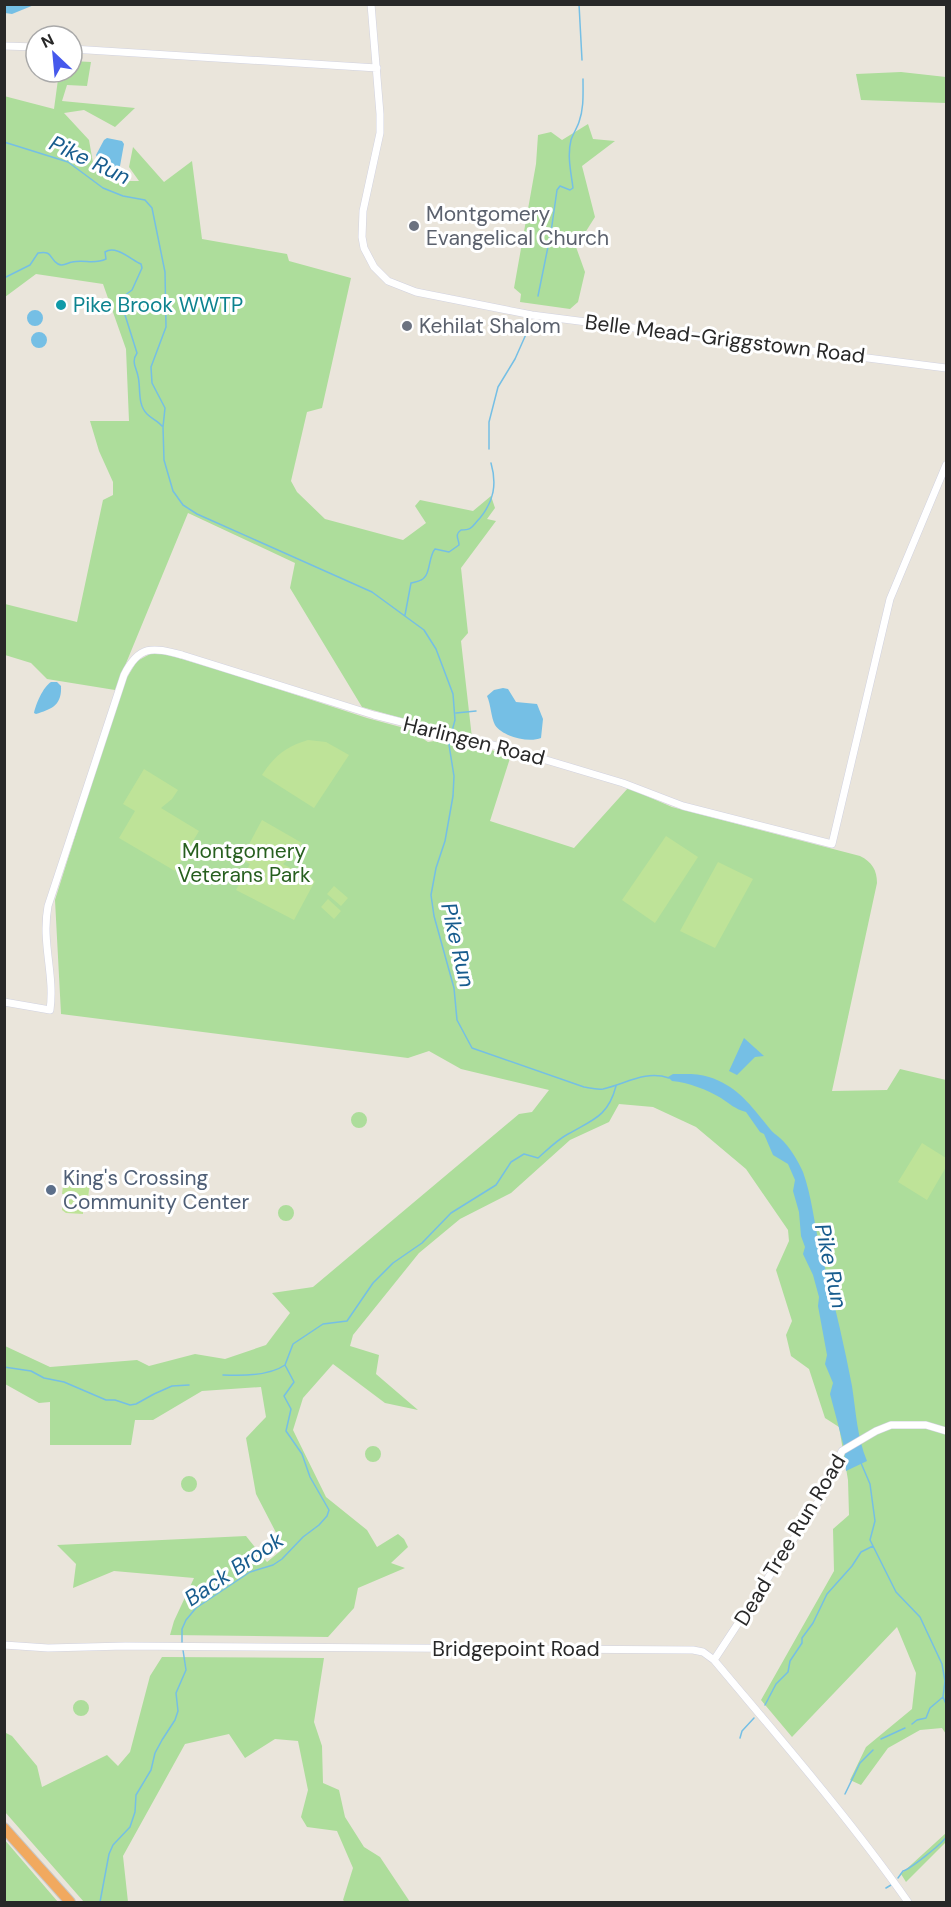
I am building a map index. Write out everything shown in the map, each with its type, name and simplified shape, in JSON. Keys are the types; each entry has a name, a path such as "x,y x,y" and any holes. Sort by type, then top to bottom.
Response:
{"highway":[{"path":"4,1828 69,1902"}],"street":[{"name":"Belle Mead-Griggstown Road","path":"371,4 380,133 363,211 362,237 364,248 374,267 388,281 416,292 532,315 946,368"},
{"path":"4,46 24,47"},
{"path":"84,50 376,68"},
{"name":"Harlingen Road","path":"4,1002 50,1010 52,984 45,935 48,906 123,675 138,654 155,650 182,655 364,712 516,751 623,783 683,806 832,844 890,599 946,465"},
{"name":"Dead Tree Run Road","path":"714,1660 805,1523 832,1476 844,1449 891,1425 926,1425 946,1431"},
{"name":"Bridgepoint Road","path":"4,1645 693,1650 703,1652 714,1660"},
{"path":"714,1660 836,1807 908,1902"}],"green space":[{"path":"84,62 91,62 87,86 67,85 62,101 135,108 115,127 84,110 64,113 89,140 93,163 128,181 139,181 129,167 133,147 164,182 192,161 202,239 287,254 289,261 351,278 322,408 307,412 291,481 297,492 325,519 403,540 426,523 415,506 420,500 473,511 491,496 495,508 487,519 496,521 461,568 468,633 461,641 472,738 362,707 290,588 295,563 188,513 115,690 47,679 31,663 5,655 5,604 77,622 103,500 113,495 113,482 99,451 90,421 129,421 126,349 103,284 36,274 5,297 4,96 54,109 57,84 84,84"},
{"path":"901,72 946,77 946,103 861,100 856,74"},
{"path":"588,124 593,139 615,141 582,166 595,217 576,247 585,272 578,302 570,309 520,302 521,294 514,288 536,164 538,135 551,132 562,140"},
{"name":"Montgomery Veterans Park","path":"152,653 165,654 219,670 408,729 428,742 446,739 511,755 490,821 574,848 628,788 672,807 860,856 873,867 877,883 832,1091 887,1090 900,1069 946,1080 946,1734 942,1728 920,1730 888,1748 861,1785 850,1780 866,1747 912,1709 916,1673 897,1627 792,1737 761,1700 834,1571 833,1529 849,1515 848,1480 839,1427 825,1418 809,1369 791,1356 786,1335 792,1321 776,1270 789,1241 788,1230 746,1169 696,1127 653,1107 619,1104 609,1122 570,1140 511,1193 460,1219 419,1253 353,1335 350,1346 379,1355 376,1374 418,1410 385,1403 333,1364 303,1398 293,1430 326,1497 367,1530 377,1547 398,1534 408,1547 391,1563 405,1568 358,1588 354,1608 328,1637 170,1635 194,1578 114,1571 73,1588 76,1564 57,1545 246,1536 267,1562 284,1548 256,1494 246,1438 266,1417 261,1387 202,1391 153,1420 135,1420 131,1445 50,1445 50,1402 39,1403 5,1384 5,1346 50,1367 137,1360 149,1366 195,1354 225,1359 266,1345 290,1313 272,1293 313,1287 519,1114 532,1112 549,1090 461,1069 429,1051 408,1058 61,1014 55,900 123,684 137,661"},
{"path":"308,740 326,742 349,755 314,808 262,775 271,762 282,753"},
{"path":"144,769 178,790 172,799 161,808 199,831 175,871 119,838 135,811 123,804"},
{"path":"262,820 302,843 294,855 283,864 315,881 294,920 236,890 250,864 241,859"},
{"path":"666,836 698,857 655,923 622,900"},
{"path":"718,862 753,879 715,948 680,931"},
{"path":"334,886 348,898 341,906 327,894"},
{"path":"328,899 341,911 334,919 321,907"},
{"path":"359,1112 365,1114 367,1120 365,1126 359,1128 353,1126 351,1120 353,1114"},
{"path":"922,1143 946,1158 946,1167 927,1200 898,1182"},
{"path":"65,1170 91,1174 88,1198 62,1194"},
{"path":"68,1199 83,1201 83,1214 66,1213 62,1210 63,1201"},
{"path":"286,1205 292,1207 294,1213 292,1219 286,1221 280,1219 278,1213 280,1207"},
{"path":"373,1446 379,1448 381,1454 379,1460 373,1462 367,1460 365,1454 367,1448"},
{"path":"189,1476 195,1478 197,1484 195,1490 189,1492 183,1490 181,1484 183,1478"},
{"path":"162,1657 324,1658 314,1722 322,1746 323,1783 339,1790 345,1817 364,1847 380,1857 410,1902 345,1902 343,1900 353,1868 337,1831 307,1827 301,1817 308,1790 298,1741 275,1739 245,1758 229,1734 185,1744 123,1856 128,1902 84,1902 5,1812 4,1732 12,1736 37,1766 42,1787 107,1755 118,1766 130,1752 150,1676"},
{"path":"81,1700 87,1702 89,1708 87,1714 81,1716 75,1714 73,1708 75,1702"},
{"path":"946,1833 946,1842 906,1882 901,1874"},
{"path":"4,1839 58,1902 5,1902"}],"water":[{"path":"4,5 34,5 12,14 5,13"},
{"path":"107,138 122,141 124,144 120,166 116,169 102,162 96,155"},
{"path":"35,310 43,318 35,326 27,318"},
{"path":"39,332 47,340 39,348 31,340"},
{"path":"51,682 57,682 61,686 60,698 54,706 34,713 38,701"},
{"path":"508,689 516,702 537,704 543,719 541,738 530,740 516,738 504,733 495,725 487,696 494,690"},
{"path":"744,1038 764,1056 755,1057 737,1075 729,1071"},
{"path":"673,1074 705,1076 719,1081 736,1092 787,1146 803,1172 841,1334 859,1434 867,1461 846,1471 844,1447 830,1394 833,1383 825,1364 827,1355 818,1306 819,1297 813,1275 803,1254 805,1247 793,1191 795,1180 788,1164 773,1155 764,1134 760,1132 746,1112 704,1089 672,1081 668,1077"}],"waterway":[{"path":"579,4 582,60"},
{"path":"538,296 557,190 560,186 570,190 573,188 569,152 582,111 583,79"},
{"name":"Pike Run","path":"4,142 68,162 103,188 123,196 145,200 152,208 165,272 166,327 151,367 152,383 165,408 164,460 173,491 183,505 197,514 372,592 424,630 436,649 453,694 455,720 452,731"},
{"path":"4,278 30,265 38,253 43,252 62,265 77,261 101,261 106,259 105,252 114,250 141,264 142,268 132,290 120,299 137,353 134,362 142,406 147,414 162,426"},
{"path":"489,449 489,422 498,387 515,359 531,323"},
{"path":"405,615 411,583 424,578 435,549 449,552 459,545 457,535 459,532 472,527 488,505 494,485 491,463"},
{"path":"456,713 476,711"},
{"name":"Pike Run","path":"451,736 449,745 454,776 453,796 445,841 436,868 431,895 434,916 454,988 457,1020 472,1048 594,1089 603,1089 644,1077 669,1078"},
{"name":"Back Brook","path":"182,1643 182,1629 196,1608 250,1572 273,1565 282,1559 327,1516 329,1510 310,1477 302,1454 286,1431 291,1409 284,1396 294,1382 285,1365 293,1344 323,1324 347,1321 373,1283 393,1263 422,1243 451,1213 496,1185 511,1162 524,1154 538,1158 560,1139 592,1121 604,1111 616,1086"},
{"path":"223,1375 263,1373 285,1365"},
{"path":"4,1367 31,1371 44,1378 64,1382 106,1400 115,1400 130,1405 172,1386 189,1385"},
{"name":"Pike Run","path":"861,1463 870,1484 875,1521 870,1540 896,1592 920,1617 942,1664 945,1681 943,1697 946,1704"},
{"path":"765,1705 776,1684 788,1672 790,1661 802,1643 802,1638 813,1623 827,1594 852,1566 861,1552 873,1546"},
{"name":"Back Brook","path":"100,1902 109,1854 113,1845 130,1827 135,1812 136,1795 151,1770 155,1753 178,1711 176,1693 186,1670 183,1650"},
{"path":"912,1724 926,1718 930,1708 943,1697"},
{"path":"740,1738 742,1731 754,1718"},
{"path":"881,1739 905,1728"},
{"path":"845,1794 860,1763 873,1750"},
{"path":"898,1878 903,1871 926,1856 946,1837"},
{"path":"886,1888 891,1885"}],"place":[{"name":"Montgomery Evangelical Church","path":"414,226"},
{"name":"Pike Brook WWTP","path":"61,305"},
{"name":"Kehilat Shalom","path":"407,326"},
{"name":"King's Crossing Community Center","path":"51,1190"}]}
